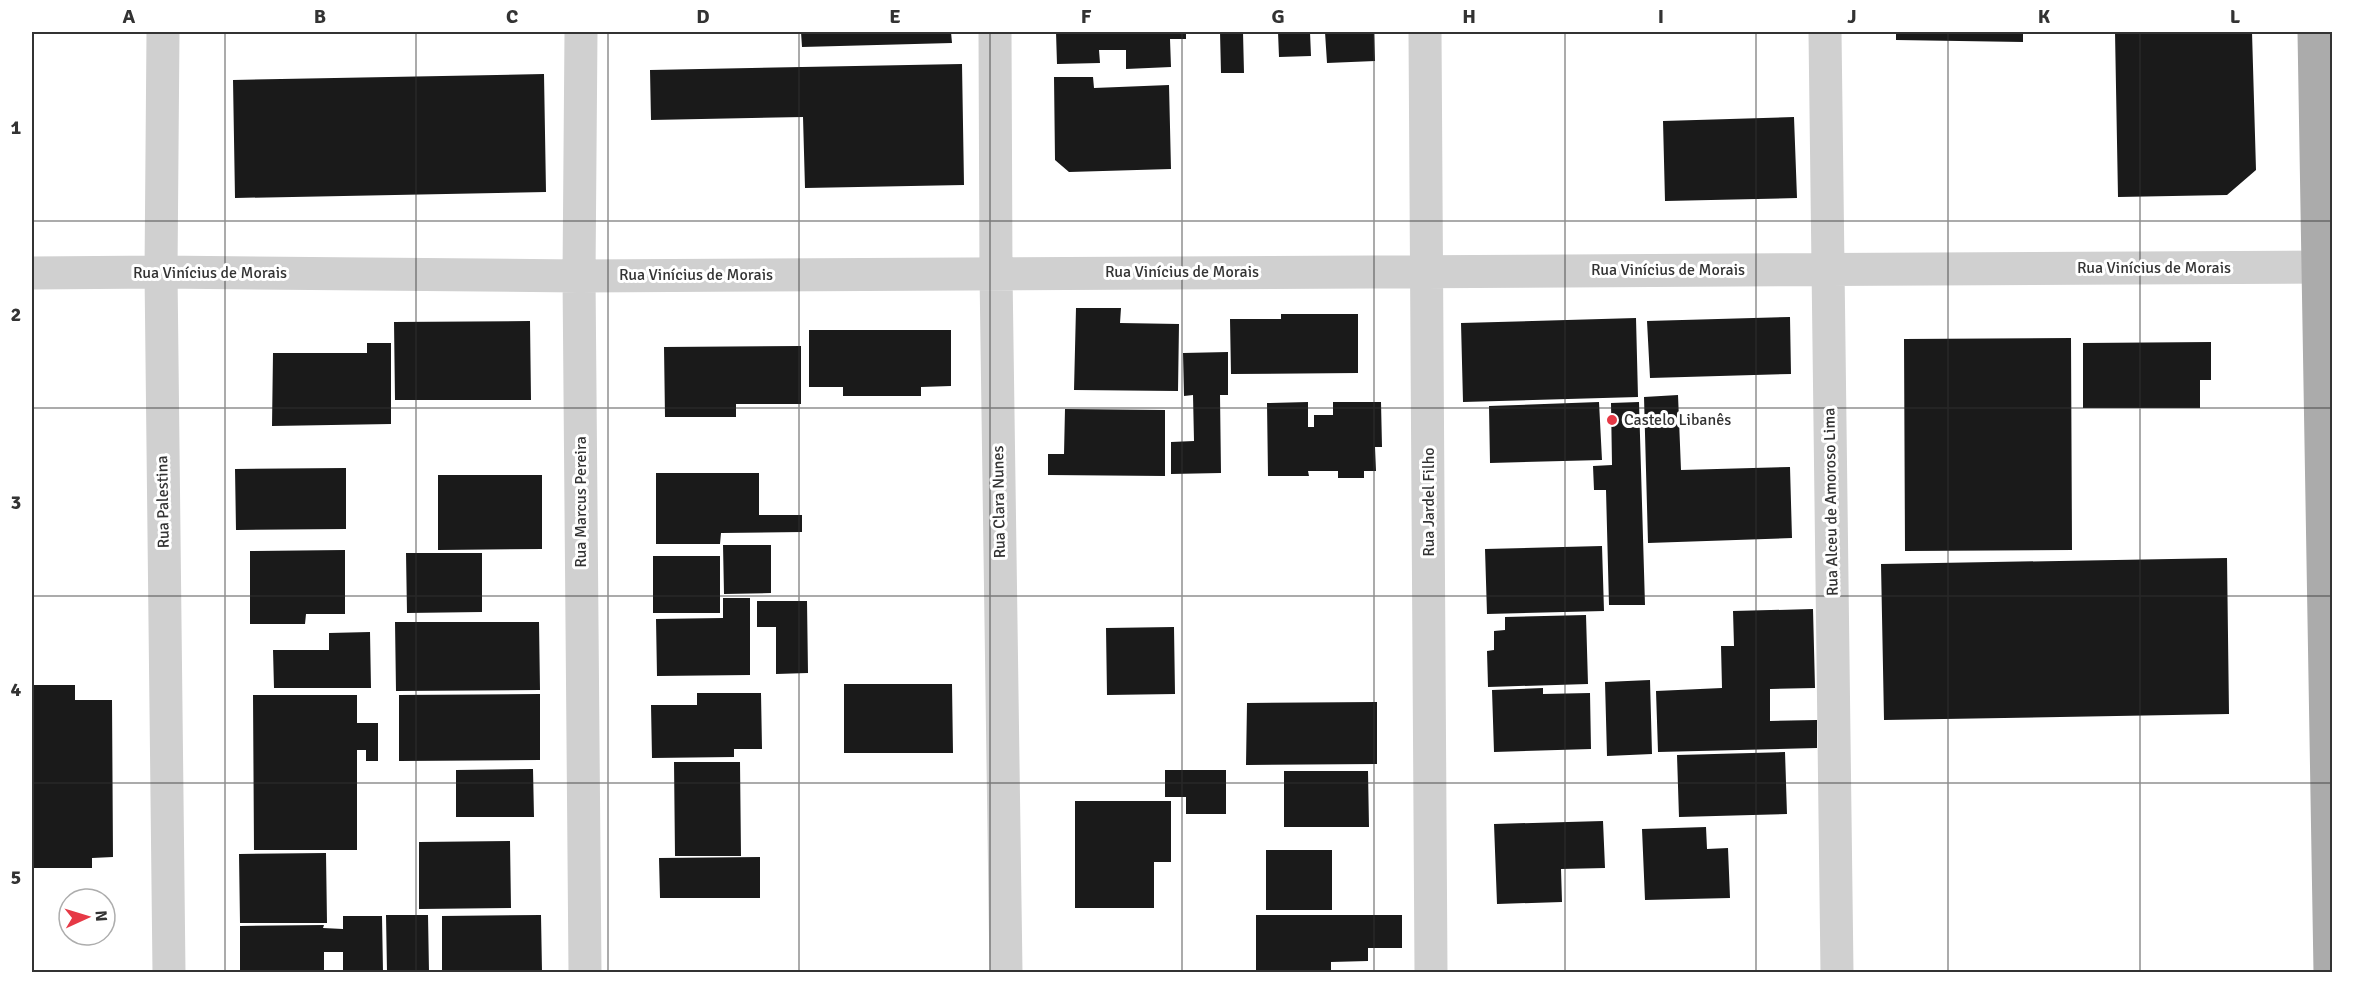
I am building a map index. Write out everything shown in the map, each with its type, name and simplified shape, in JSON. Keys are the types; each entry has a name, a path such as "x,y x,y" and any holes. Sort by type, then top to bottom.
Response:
{"main road":[{"path":"2314,32 2326,267 2330,972"}],"street":[{"name":"Rua Palestina","path":"164,32 161,272 169,972"},
{"name":"Rua Marcus Pereira","path":"581,32 579,276 585,972"},
{"name":"Rua Clara Nunes","path":"996,32 996,273 1006,972"},
{"name":"Rua Jardel Filho","path":"1425,32 1431,972"},
{"name":"Rua Alceu de Amoroso Lima","path":"1825,32 1837,972"},
{"name":"Rua Vinícius de Morais","path":"32,273 579,276 2326,267"}],"building":[{"path":"801,32 951,32 952,43 802,47"},
{"path":"1056,32 1186,32 1186,39 1170,39 1171,67 1126,69 1126,50 1099,50 1100,63 1057,64"},
{"path":"1220,32 1243,32 1244,73 1221,73"},
{"path":"1278,32 1310,32 1311,56 1279,57"},
{"path":"1325,32 1374,32 1375,61 1327,63"},
{"path":"1896,32 2023,32 2023,42 1896,40"},
{"path":"2115,32 2252,32 2256,170 2227,195 2118,197"},
{"path":"962,64 964,185 805,188 803,117 651,120 650,70"},
{"path":"544,74 546,192 235,198 233,80"},
{"path":"1054,77 1093,77 1094,88 1169,85 1171,169 1069,172 1055,160"},
{"path":"1794,117 1797,198 1665,201 1663,121"},
{"path":"1076,308 1121,308 1120,323 1179,324 1178,391 1074,390"},
{"path":"1281,314 1358,314 1358,373 1231,374 1230,319 1281,319"},
{"path":"1790,317 1791,374 1650,378 1647,321"},
{"path":"1636,318 1638,397 1463,402 1461,323"},
{"path":"530,321 531,400 395,400 394,322"},
{"path":"809,330 951,330 951,386 921,387 921,396 843,396 843,387 809,387"},
{"path":"2071,338 2072,550 1905,551 1904,339"},
{"path":"2211,342 2211,380 2200,380 2200,408 2083,408 2083,343"},
{"path":"367,343 391,343 391,424 272,426 273,353 367,353"},
{"path":"801,346 801,404 736,404 736,417 665,417 664,347"},
{"path":"1228,352 1228,395 1220,395 1221,473 1171,474 1171,442 1194,441 1193,395 1184,396 1183,353"},
{"path":"1678,395 1681,470 1790,467 1792,538 1648,543 1644,397"},
{"path":"1308,402 1308,427 1314,427 1314,415 1333,415 1333,402 1381,402 1382,447 1375,447 1376,471 1364,471 1364,478 1338,478 1338,471 1308,471 1309,476 1268,476 1267,403"},
{"path":"1599,402 1602,460 1490,463 1489,406"},
{"path":"1639,402 1645,605 1609,605 1606,490 1594,490 1593,466 1612,465 1611,403"},
{"path":"1065,409 1165,410 1165,476 1048,475 1048,454 1064,454"},
{"path":"346,468 346,529 236,530 235,469"},
{"path":"656,473 759,473 759,515 802,515 802,532 721,533 720,544 656,544"},
{"path":"438,475 542,475 542,549 438,550"},
{"path":"723,545 771,545 771,593 724,594"},
{"path":"1602,546 1604,611 1487,614 1485,549"},
{"path":"345,550 345,614 306,614 305,624 250,624 250,551"},
{"path":"406,553 482,553 482,612 407,613"},
{"path":"653,556 720,556 720,613 653,613"},
{"path":"2227,558 2229,714 1884,720 1881,564"},
{"path":"723,598 750,598 750,675 657,676 656,619 723,618"},
{"path":"757,601 807,601 808,673 776,674 776,627 757,627"},
{"path":"1813,609 1815,688 1770,689 1770,721 1817,720 1817,748 1658,752 1656,691 1722,688 1721,646 1734,646 1733,611"},
{"path":"1586,615 1588,684 1488,687 1487,651 1494,650 1494,631 1505,630 1505,617"},
{"path":"395,622 539,622 540,690 396,691"},
{"path":"1174,627 1175,694 1107,695 1106,628"},
{"path":"370,632 371,688 274,688 273,650 329,650 329,633"},
{"path":"1650,680 1652,754 1607,756 1605,682"},
{"path":"844,684 952,684 953,753 844,753"},
{"path":"32,685 75,685 75,700 112,700 113,857 92,858 92,868 32,868"},
{"path":"1543,688 1543,694 1590,693 1591,749 1494,752 1492,690"},
{"path":"697,693 761,693 762,749 734,749 734,757 652,758 651,705 697,705"},
{"path":"540,694 540,760 399,761 399,695"},
{"path":"253,695 357,695 357,723 378,723 378,761 366,761 366,750 357,750 357,850 254,850"},
{"path":"1377,702 1377,764 1246,765 1247,703"},
{"path":"1785,752 1787,814 1679,817 1677,755"},
{"path":"674,762 740,762 741,856 675,856"},
{"path":"533,769 534,817 456,817 456,770"},
{"path":"1165,770 1226,770 1226,814 1186,814 1186,797 1165,797"},
{"path":"1284,771 1368,771 1369,827 1284,827"},
{"path":"1075,801 1171,801 1171,862 1154,862 1154,908 1075,908"},
{"path":"1603,821 1605,868 1561,869 1562,902 1497,904 1494,824"},
{"path":"1706,827 1707,849 1728,848 1730,898 1645,900 1642,829"},
{"path":"510,841 511,908 419,909 419,842"},
{"path":"1266,850 1332,850 1332,910 1266,910"},
{"path":"326,853 327,923 240,923 239,854"},
{"path":"760,857 760,898 660,898 659,858"},
{"path":"386,915 428,915 429,972 387,972"},
{"path":"541,915 542,972 442,972 442,916"},
{"path":"1256,915 1402,915 1402,948 1368,948 1368,961 1331,962 1331,971 1256,972"},
{"path":"343,916 382,916 383,972 343,972 343,952 324,952 324,972 240,972 240,926 324,925 323,928 343,929"}],"place":[{"name":"Castelo Libanês","path":"1612,420"}]}
